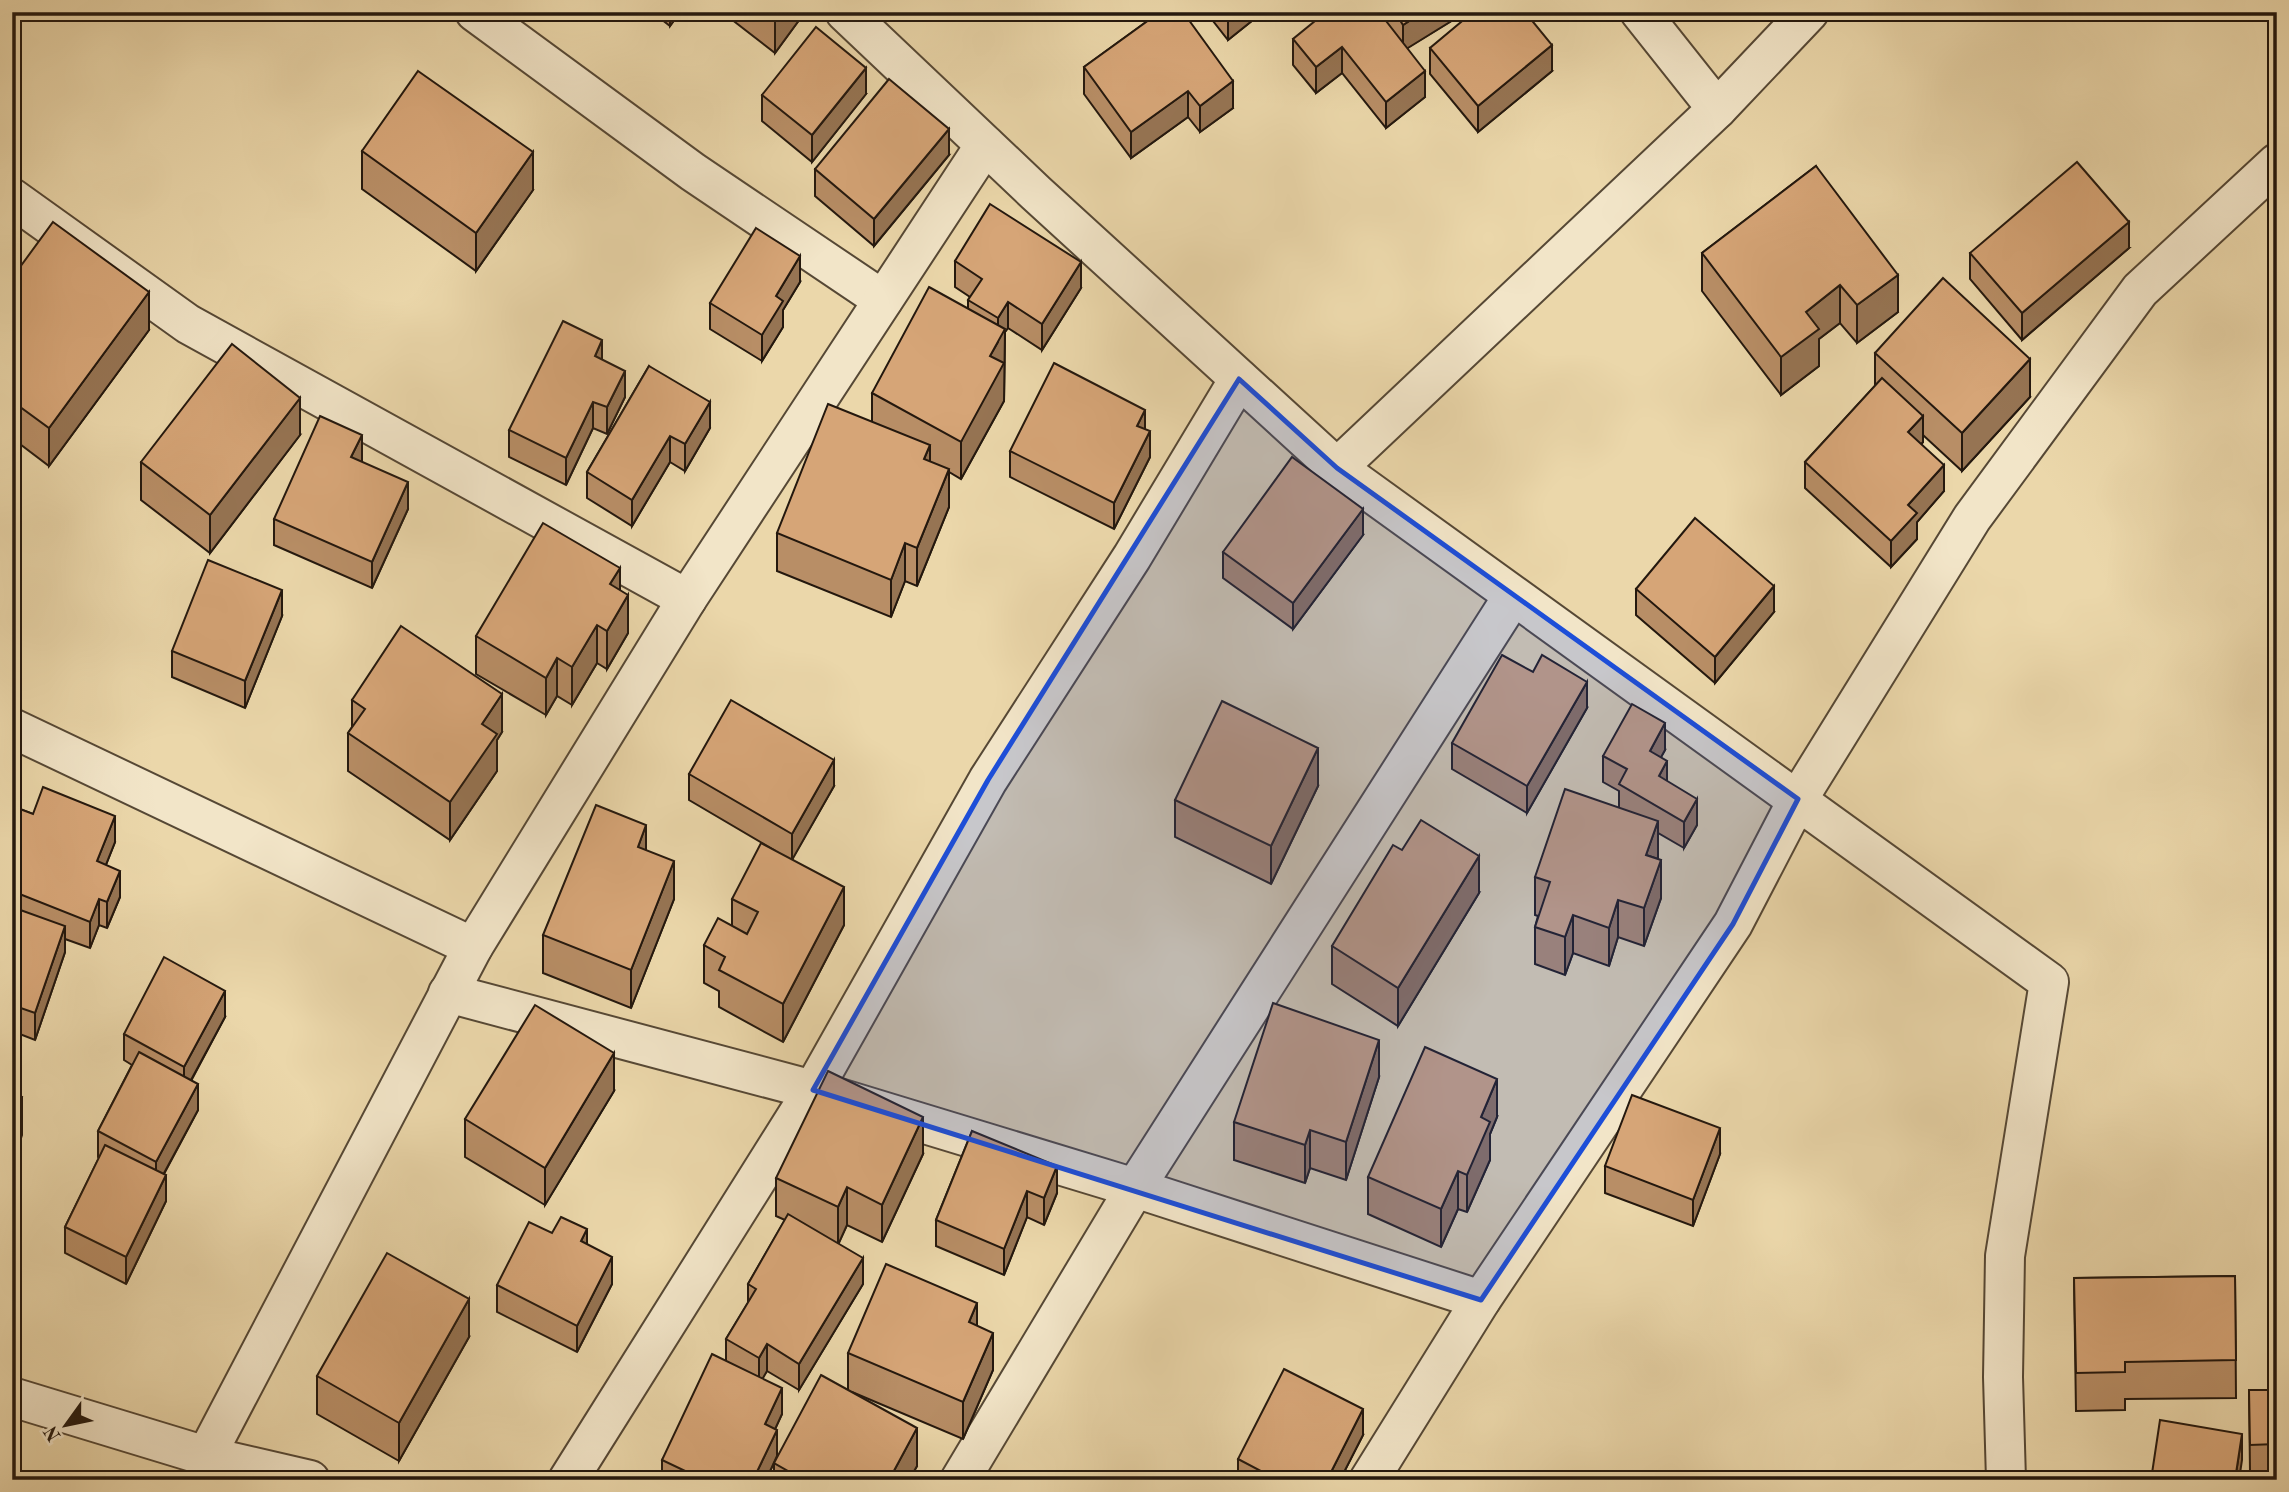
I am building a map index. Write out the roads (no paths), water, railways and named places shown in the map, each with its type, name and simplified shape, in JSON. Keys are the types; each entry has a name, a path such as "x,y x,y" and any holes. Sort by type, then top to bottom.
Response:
{"street":[{"path":"475,12 694,172 883,300"},
{"path":"845,12 985,145 1338,468 2049,982 2005,1256 2003,1377 2006,1480"},
{"path":"1640,12 1717,109"},
{"path":"1338,468 1717,109 1809,12"},
{"path":"206,1456 472,947 687,599 985,145"},
{"path":"1369,1480 1482,1300 1733,924 1798,799 1972,518 2140,290 2277,163"},
{"path":"12,198 188,324 687,599"},
{"path":"568,1480 813,1090 988,780 1132,557 1239,379"},
{"path":"960,1480 1135,1188 1513,596"},
{"path":"12,728 472,947"},
{"path":"448,993 813,1090 1135,1188 1482,1300"},
{"path":"12,1397 206,1456 310,1480"}]}
